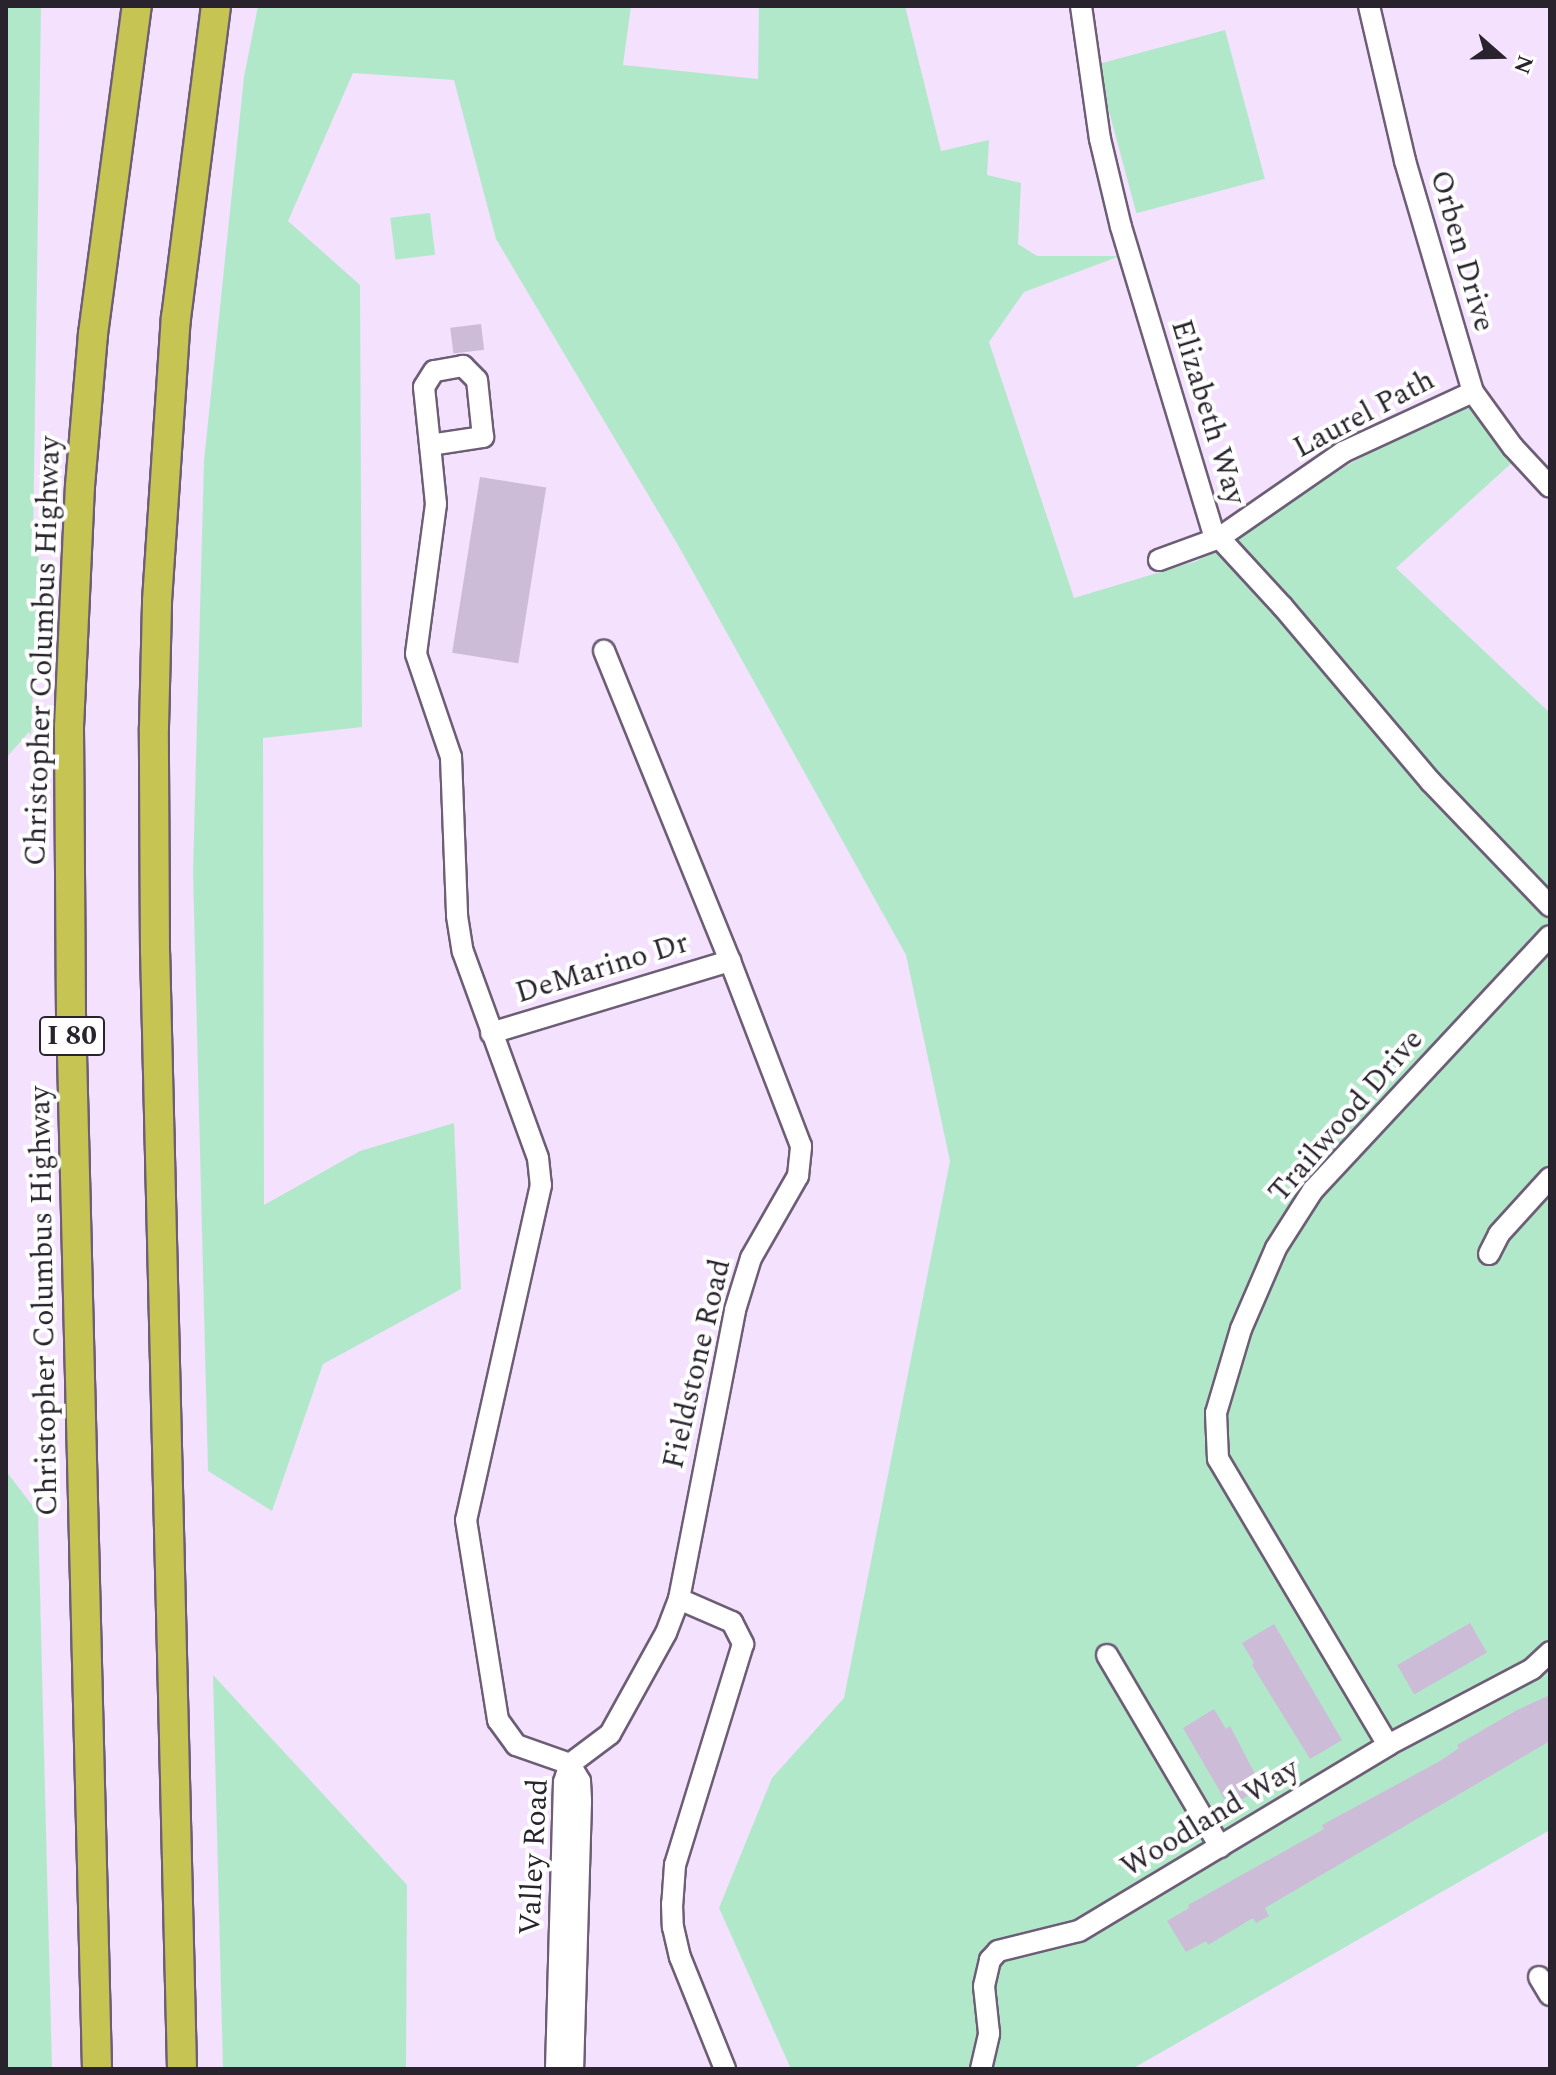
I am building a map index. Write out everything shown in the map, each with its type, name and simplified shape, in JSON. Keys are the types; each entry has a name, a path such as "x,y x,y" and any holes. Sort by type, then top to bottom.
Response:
{"highway":[{"name":"Christopher Columbus Highway","path":"97,2069 69,907 70,704 80,486 93,334 137,6"},
{"path":"182,2069 156,983 154,727 157,601 176,318 216,6"}],"street":[{"name":"Elizabeth Way","path":"1081,6 1100,139 1121,227 1213,531 1283,607 1431,782 1550,906"},
{"name":"Orben Drive","path":"1369,6 1405,161 1473,392 1513,447 1550,487"},
{"name":"Laurel Path","path":"1159,560 1219,538 1343,452 1473,392"},
{"path":"430,445 436,504 416,654 451,757 457,916 463,952 538,1158 541,1185 466,1520 498,1720 516,1745 570,1764"},
{"name":"Fieldstone Road","path":"570,1764 610,1734 666,1633 679,1599 735,1310 751,1258 798,1176 801,1146 730,961 604,651"},
{"name":"Trailwood Drive","path":"1388,1745 1218,1459 1216,1413 1247,1316 1276,1248 1313,1190 1550,936"},
{"name":"DeMarino Dr","path":"491,1033 730,961"},
{"path":"1489,1254 1499,1234 1550,1178"},
{"path":"679,1599 732,1622 743,1644 675,1865 672,1904 680,1957 725,2069"},
{"name":"Woodland Way","path":"981,2069 989,2033 984,1986 990,1960 998,1951 1079,1931 1388,1745 1532,1669 1550,1652"},
{"path":"1107,1655 1220,1847"},
{"name":"Valley Road","path":"556,2069 564,1782 570,1764"},
{"name":"Valley Road","path":"570,1764 580,1781 581,1802 573,2069"}],"green space":[{"path":"6,6 41,6 33,544 39,548 31,736 29,732 6,758"},
{"path":"258,6 631,6 623,65 758,79 759,6 905,6 941,151 989,140 987,175 1021,183 1018,244 1037,256 1120,256 1024,292 989,342 1074,598 1197,561 1351,463 1466,401 1516,459 1396,568 1550,713 1550,1830 1132,2069 791,2069 719,1908 772,1778 844,1698 950,1161 906,955 678,545 496,239 454,80 353,73 288,221 360,285 362,727 263,738 264,1205 360,1151 454,1123 461,1289 323,1364 272,1511 208,1471 193,872 204,461 244,77"},
{"path":"1225,30 1265,179 1136,213 1097,64"},
{"path":"430,213 435,255 395,260 390,218"},
{"path":"6,1471 38,1513 52,2069 6,2069"},
{"path":"213,1675 407,1885 406,2069 223,2069"}],"building":[{"path":"481,324 484,350 453,354 450,328"},
{"path":"480,477 546,487 518,663 452,653"},
{"path":"1470,1623 1487,1652 1414,1694 1397,1665"},
{"path":"1274,1624 1342,1740 1310,1759 1252,1665 1254,1663 1242,1643"},
{"path":"1550,1695 1550,1741 1265,1908 1269,1916 1256,1923 1253,1918 1208,1945 1206,1941 1186,1952 1167,1921 1189,1908 1188,1905 1324,1829 1322,1825 1440,1761 1459,1748 1457,1745 1517,1710"},
{"path":"1214,1709 1226,1729 1230,1726 1262,1787 1229,1807 1183,1728"}]}
